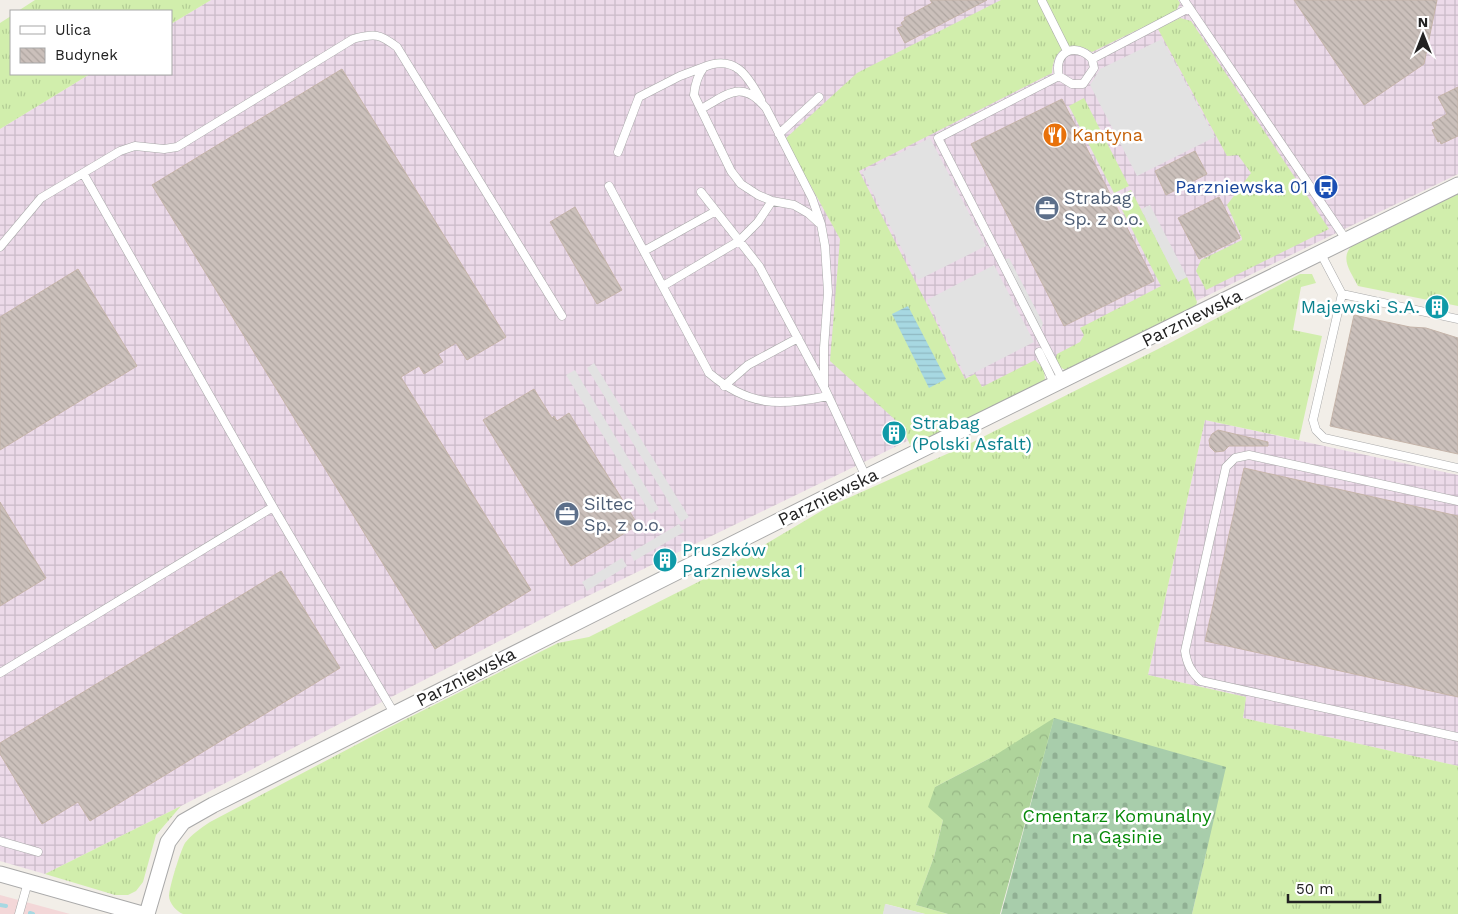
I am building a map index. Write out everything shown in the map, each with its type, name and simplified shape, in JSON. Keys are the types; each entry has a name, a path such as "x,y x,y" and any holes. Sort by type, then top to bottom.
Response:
{"street":[{"name":"Parzniewska","path":"147,914 168,842 183,822 213,805 866,477 1458,185"},
{"path":"0,874 142,914"}],"lane":[{"path":"1184,0 1347,241"},
{"path":"1042,1 1067,52"},
{"path":"1092,60 1189,8"},
{"path":"0,247 41,198 120,151 135,146 164,149 177,147 353,39 367,35 383,37 397,47 562,316"},
{"path":"1079,50 1086,53 1092,60 1094,68 1083,84 1072,84 1059,76 1058,62 1062,55 1067,52 1079,50"},
{"path":"618,152 639,97 680,76 704,67 720,63 734,66 743,71 750,79 766,108 812,198 821,224 826,246 828,292 824,348 824,387"},
{"path":"704,67 698,75 694,95 731,171 741,184 758,195 772,201 794,205 808,213 821,224"},
{"path":"1059,76 938,138 1059,383"},
{"path":"700,109 736,91 745,91 757,98 766,108"},
{"path":"779,134 819,97"},
{"path":"83,174 273,507 394,713"},
{"path":"609,186 709,373 724,386 739,394 760,400 780,403 799,402 828,396"},
{"path":"701,192 759,266 824,387 866,477"},
{"path":"663,286 739,241 758,222 772,201"},
{"path":"644,251 716,211"},
{"path":"1321,254 1342,294 1313,420 1316,430 1324,438 1458,468"},
{"path":"1342,294 1458,318"},
{"path":"724,386 748,365 798,338"},
{"path":"1039,352 1059,383"},
{"path":"1458,501 1249,455 1235,458 1226,467 1186,651 1186,661 1190,669 1201,681 1458,736"},
{"path":"0,674 273,507"},
{"path":"0,842 38,852"},
{"path":"19,914 28,882"}],"shaded area":[{"path":"211,0 1458,0 1458,174 563,608 181,806 45,874 0,861 0,129 88,75 172,75 172,23"},
{"path":"1162,39 1215,137 1137,176 1090,85 1100,69"},
{"path":"930,138 986,246 918,280 862,172"},
{"path":"1150,205 1187,277 1178,282 1141,209"},
{"path":"1009,258 1043,323 1041,330 1004,260"},
{"path":"994,265 1034,342 966,377 927,300"},
{"path":"594,363 689,517 681,522 587,368"},
{"path":"575,370 659,509 651,514 566,375"},
{"path":"1205,420 1458,475 1458,766 1243,718 1246,697 1148,675"},
{"path":"679,524 684,532 634,561 630,553"},
{"path":"622,558 627,566 587,591 582,582"},
{"path":"0,895 70,914 0,914"},
{"path":"885,904 925,914 883,914"}],"green space":[{"path":"35,0 211,0 172,23 172,10 20,10"},
{"path":"1001,0 1178,0 1180,3 1176,11 1092,52 1077,46 1064,48 1056,57 1052,73 859,171 965,379 975,374 982,387 1035,360 1044,369 1045,381 912,449 901,425 830,361 840,239 785,139 857,73"},
{"path":"10,17 10,75 88,75 0,129 0,23"},
{"path":"1180,18 1191,21 1329,229 1206,290 1196,271 1201,260 1242,240 1227,205 1251,173 1238,155 1227,156 1158,29"},
{"path":"1084,98 1129,186 1114,193 1069,106"},
{"path":"1131,190 1178,281 1187,277 1197,302 1195,308 1068,372 1054,363 1057,354 1080,342 1084,335 1080,328 1161,286 1116,198"},
{"path":"1458,191 1458,306 1358,286 1346,258 1347,252 1356,242"},
{"path":"1300,274 1312,274 1316,283 1301,287 1293,330 1322,336 1299,440 1205,420 1148,675 1246,697 1243,718 1458,766 1458,914 1192,914 1206,853 994,756 935,787 943,820 934,857 916,905 948,914 925,914 886,904 883,914 183,914 178,911 169,899 176,869 185,843 210,822 386,729 558,643 589,637 724,569 828,507 967,445 1168,344"},
{"path":"1054,718 1000,914 948,914 916,905 934,857 943,820 928,807 935,787 994,756"},
{"name":"Cmentarz Komunalny na Gąsinie","path":"1054,718 1226,767 1192,914 1001,914"},
{"path":"181,806 156,835 143,882 136,891 128,895 115,895 45,874"}],"water":[{"path":"908,306 946,379 929,388 892,314"}],"building":[{"path":"930,0 987,0 905,43 897,28 903,26 901,23 905,20 904,18 932,3"},
{"path":"1294,0 1437,0 1424,64 1364,105"},
{"path":"342,69 506,337 467,360 456,343 438,354 443,362 424,374 419,366 401,377 531,590 435,649 152,185"},
{"path":"1458,87 1458,136 1441,144 1432,130 1435,129 1432,123 1447,114 1438,97"},
{"path":"1062,99 1154,281 1064,326 971,144"},
{"path":"1195,151 1207,174 1166,195 1155,171"},
{"path":"1219,197 1240,238 1199,259 1178,218"},
{"path":"575,207 622,290 597,304 550,222"},
{"path":"78,269 137,366 0,450 0,317"},
{"path":"1354,315 1410,327 1426,328 1458,338 1458,454 1330,426"},
{"path":"534,389 552,418 554,416 557,421 569,413 638,525 571,566 483,420"},
{"path":"1218,430 1268,442 1268,446 1229,446 1224,451 1215,452 1210,447 1209,440 1212,434"},
{"path":"1244,468 1458,516 1458,697 1205,641"},
{"path":"0,502 46,578 0,606"},
{"path":"281,571 340,668 90,821 78,802 42,824 0,754 0,743"}],"waterway":[{"path":"0,905 6,906"}],"place":[{"name":"Kantyna","path":"1055,135"},
{"name":"Parzniewska 01","path":"1326,187"},
{"name":"Strabag Sp. z o.o.","path":"1047,208"},
{"name":"Majewski S.A.","path":"1437,307"},
{"name":"Strabag (Polski Asfalt)","path":"894,433"},
{"name":"Siltec Sp. z o.o.","path":"567,514"},
{"name":"Pruszków Parzniewska 1","path":"665,560"}]}
